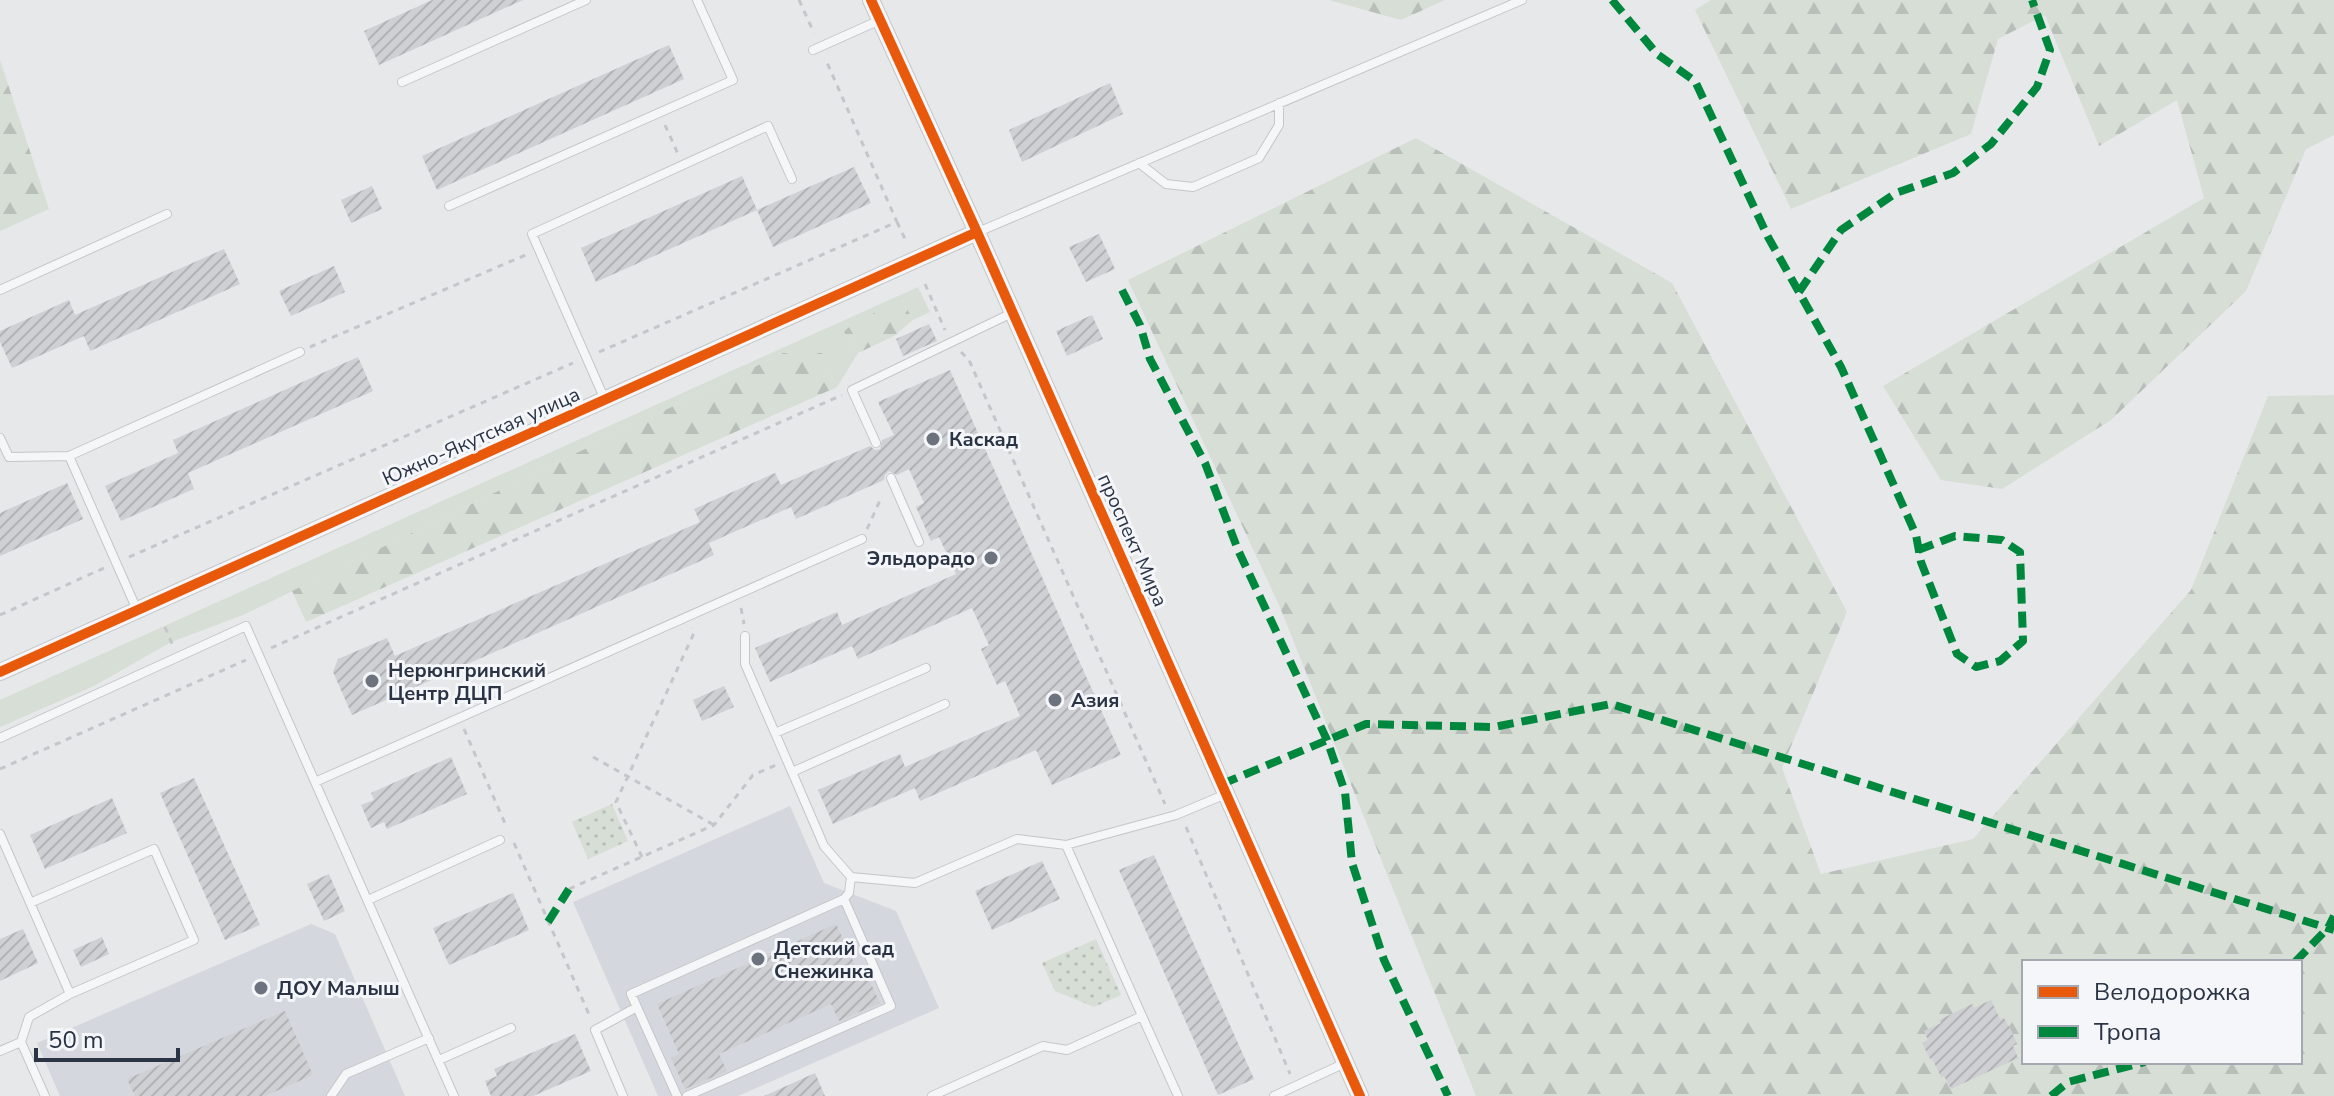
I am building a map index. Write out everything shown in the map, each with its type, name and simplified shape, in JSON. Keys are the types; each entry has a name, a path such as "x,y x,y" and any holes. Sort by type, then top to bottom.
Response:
{"street":[{"name":"проспект Мира","path":"871,0 1013,312 1360,1096"},
{"name":"Южно-Якутская улица","path":"0,672 977,232"}],"lane":[{"path":"402,82 586,0"},
{"path":"449,206 733,80 697,0"},
{"path":"977,232 1522,0"},
{"path":"817,48 880,20"},
{"path":"1139,163 1166,184 1193,187 1259,158 1279,125 1279,103"},
{"path":"605,400 532,234 768,126 792,179"},
{"path":"0,290 167,214"},
{"path":"876,443 852,390 1013,312"},
{"path":"0,465 9,457 69,456 300,352"},
{"path":"0,438 9,457"},
{"path":"69,456 137,610"},
{"path":"891,478 919,542"},
{"path":"315,782 862,539"},
{"path":"0,738 246,626 454,1096"},
{"path":"745,636 745,664 786,760 824,846 851,877 915,883 1017,839 1066,845 1176,815 1226,794"},
{"path":"775,733 926,668"},
{"path":"792,772 945,704"},
{"path":"0,834 70,994"},
{"path":"368,900 500,840"},
{"path":"1066,845 1178,1096"},
{"path":"30,903 154,849 194,940 70,994 29,1017 21,1042 45,1096"},
{"path":"677,1096 631,994 844,899 849,893 851,877"},
{"path":"687,1096 891,1006 844,899"},
{"path":"623,1096 595,1030 637,1007"},
{"path":"932,1096 1043,1046 1067,1050 1142,1016"},
{"path":"439,1060 511,1028"},
{"path":"331,1096 346,1074 429,1038"},
{"path":"0,1051 21,1042"},
{"path":"1274,1096 1345,1063"}],"path":[{"path":"799,0 817,48 906,241"},
{"path":"659,113 683,165"},
{"path":"0,615 897,222"},
{"path":"300,352 538,250"},
{"path":"925,284 951,342 969,360 1167,808 1184,821 1295,1086"},
{"path":"0,769 852,390"},
{"path":"862,539 891,478"},
{"path":"165,627 178,657"},
{"path":"642,857 616,802 694,633"},
{"path":"469,741 595,1030"},
{"path":"593,757 714,825"},
{"path":"569,889 714,825 753,775 786,760"}],"shaded area":[{"name":"Детский сад Снежинка","path":"790,806 824,883 896,911 939,1008 738,1096 658,1096 573,902"},
{"name":"ДОУ Малыш","path":"311,924 335,934 405,1096 60,1096 37,1043"}],"green space":[{"path":"1329,0 1445,0 1401,20"},
{"path":"1711,0 2334,0 2334,135 2306,149 2246,291 2111,420 2002,489 1941,480 1883,386 2204,198 2177,100 2099,146 2045,15 1998,39 1971,134 1791,209 1695,10"},
{"path":"0,60 49,209 0,231"},
{"path":"1416,138 1672,283 1847,612 1782,768 1821,874 1973,839 2191,590 2268,396 2334,395 2334,1096 1476,1096 1279,605 1128,280"},
{"path":"918,287 930,312 913,320 902,300 844,332 858,353 837,387 822,354 783,353 243,615 171,642 94,686 0,727 0,700"},
{"path":"902,300 913,320 894,336 858,353 844,332 853,323"},
{"path":"783,353 822,353 837,387 306,622 292,591"},
{"path":"612,804 628,841 588,859 572,822"},
{"path":"1096,939 1121,995 1094,1007 1055,991 1042,963"}],"building":[{"path":"432,0 523,0 379,65 364,31"},
{"path":"669,45 684,79 437,190 422,156"},
{"path":"1110,83 1123,114 1022,162 1009,130"},
{"path":"854,167 871,203 773,247 757,210"},
{"path":"742,176 757,210 596,282 581,248"},
{"path":"372,186 382,209 351,223 341,200"},
{"path":"1099,234 1115,269 1086,282 1069,247"},
{"path":"224,249 240,284 90,351 84,336 12,368 0,342 0,331 69,300 75,315"},
{"path":"334,266 345,292 291,316 279,291"},
{"path":"1092,315 1103,339 1067,356 1056,331"},
{"path":"929,324 937,341 903,356 896,339"},
{"path":"358,357 373,391 188,473 194,489 121,521 105,486 178,453 173,440"},
{"path":"950,370 1121,755 1052,785 1036,750 920,801 915,788 833,824 818,790 900,754 905,767 1020,716 1005,681 997,685 981,649 989,645 972,608 858,659 852,646 770,682 755,648 837,612 842,625 956,574 939,537 931,541 916,507 924,503 909,469 897,475 889,471 884,480 796,519 791,507 709,543 714,555 352,715 333,672 338,659 387,638 395,656 700,522 694,509 775,473 781,485 870,446 880,449 882,440 894,435 878,402"},
{"path":"67,483 83,519 0,556 0,513"},
{"path":"724,686 734,707 702,721 693,700"},
{"path":"451,757 467,794 387,829 384,822 371,828 361,805 374,800 371,793"},
{"path":"194,778 260,925 225,940 160,793"},
{"path":"112,798 127,833 45,869 30,835"},
{"path":"1154,855 1254,1079 1218,1095 1119,870"},
{"path":"1042,861 1060,899 992,930 975,891"},
{"path":"329,874 345,911 324,921 307,884"},
{"path":"513,893 529,930 449,965 433,928"},
{"path":"836,924 859,974 865,971 880,1003 839,1021 831,1004 719,1054 727,1071 685,1089 671,1058 679,1054 657,1004"},
{"path":"23,929 38,963 0,981 0,939"},
{"path":"102,937 109,954 81,967 73,950"},
{"path":"1991,1000 2000,1019 2004,1018 2011,1030 2017,1044 2013,1046 2018,1058 1951,1089 1922,1043 1928,1040 1924,1031 1972,1004 1974,1008"},
{"path":"285,1011 313,1075 265,1096 135,1096 127,1079"},
{"path":"575,1034 591,1071 533,1096 491,1096 485,1081 497,1076 494,1069"},
{"path":"815,1073 825,1096 764,1096"}],"marked path":[{"path":"1612,0 1657,54 1695,81 1768,237 1841,367 1916,535 1921,562 1957,654 1976,667 2000,661 2023,641 2020,552 2002,540 1955,536 1918,550"},
{"path":"1799,292 1841,230 1896,193 1953,173 1991,144 2037,87 2050,50 2032,0"},
{"path":"1122,290 1140,325 1150,359 1205,463 1238,550 1327,740 1345,792 1352,863 1384,960 1448,1096"},
{"path":"1222,784 1366,724 1494,727 1611,704 2334,930"},
{"path":"548,922 569,889"},
{"path":"2297,960 2328,928 2334,916"},
{"path":"2051,1096 2068,1082 2137,1064"}],"cycle path":[{"path":"871,0 1360,1096"},
{"path":"0,672 977,232"}],"place":[{"name":"Каскад","path":"933,439"},
{"name":"Эльдорадо","path":"991,558"},
{"name":"Нерюнгринский Центр ДЦП","path":"372,681"},
{"name":"Азия","path":"1055,700"},
{"name":"Детский сад Снежинка","path":"758,959"},
{"name":"ДОУ Малыш","path":"261,988"}]}
